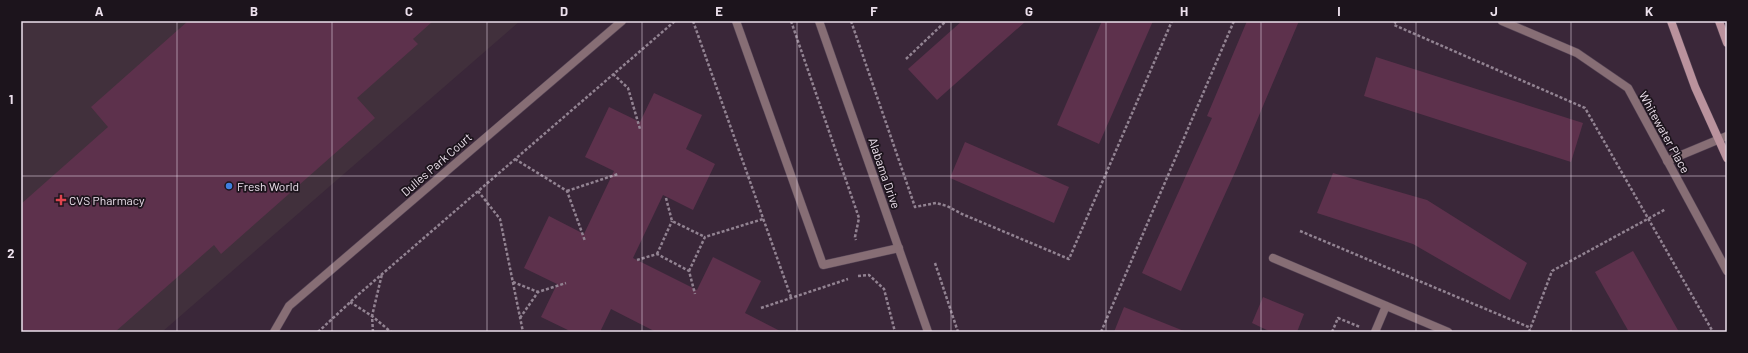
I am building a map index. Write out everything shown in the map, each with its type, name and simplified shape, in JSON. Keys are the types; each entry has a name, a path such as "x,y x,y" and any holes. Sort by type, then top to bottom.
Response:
{"main road":[{"path":"1670,21 1695,87 1727,158"},
{"path":"1719,21 1727,43"}],"street":[{"name":"Dulles Park Court","path":"274,332 289,306 622,21"},
{"path":"736,21 823,265 899,248"},
{"name":"Alabama Drive","path":"819,21 928,332"},
{"name":"Whitewater Place","path":"1502,21 1577,52 1628,88 1727,270"},
{"path":"1668,161 1727,136"},
{"path":"1273,258 1448,332"},
{"path":"1375,332 1386,306"}],"path":[{"path":"318,332 382,274 675,21"},
{"path":"693,21 791,298"},
{"path":"790,21 859,218 855,236 864,276"},
{"path":"850,21 915,207 936,204 947,206 962,214 1069,259 1172,21"},
{"path":"906,59 946,21"},
{"path":"1101,332 1234,21"},
{"path":"1396,21 1394,25 1585,108 1713,332"},
{"path":"613,74 628,88 640,129"},
{"path":"515,159 567,191 585,241"},
{"path":"567,191 618,174"},
{"path":"478,191 500,219 523,332"},
{"path":"657,254 672,221 666,198"},
{"path":"1529,332 1552,271 1666,209"},
{"path":"672,221 705,237 763,219"},
{"path":"1300,231 1531,328"},
{"path":"695,294 689,271 705,237"},
{"path":"637,260 657,254 689,271"},
{"path":"935,263 958,332"},
{"path":"373,332 372,316 382,274"},
{"path":"761,308 854,276 869,275 884,289 895,332"},
{"path":"513,282 538,292"},
{"path":"520,319 538,292 566,282"},
{"path":"350,302 372,316 391,332"},
{"path":"1332,332 1338,318 1366,329"}],"shaded area":[{"path":"21,21 520,21 162,332 21,332"}],"building":[{"name":"Fresh World","path":"188,21 433,21 413,39 418,44 357,98 375,118 221,254 214,245 115,332 21,332 21,204 108,127 91,107"},
{"path":"962,21 1026,21 937,100 908,69"},
{"path":"1102,21 1153,21 1099,144 1057,125"},
{"path":"1247,21 1299,21 1236,170 1181,291 1142,273 1212,118 1207,116"},
{"path":"1376,57 1583,123 1571,162 1364,96"},
{"path":"654,93 702,115 686,149 715,164 693,210 663,195 633,258 697,290 713,257 761,281 745,313 782,332 656,332 611,309 600,332 572,332 541,317 557,284 524,268 549,216 584,234 614,171 585,157 609,107 640,122"},
{"path":"965,142 1069,187 1054,223 950,178"},
{"path":"1333,173 1427,200 1527,263 1510,300 1413,244 1317,213"},
{"path":"1633,251 1679,332 1629,332 1595,272"},
{"path":"1263,297 1304,314 1297,332 1271,332 1252,323"},
{"path":"1124,307 1184,331 1184,332 1114,332"}],"place":[{"name":"Fresh World","path":"229,186"},
{"name":"CVS Pharmacy","path":"61,200"}]}
